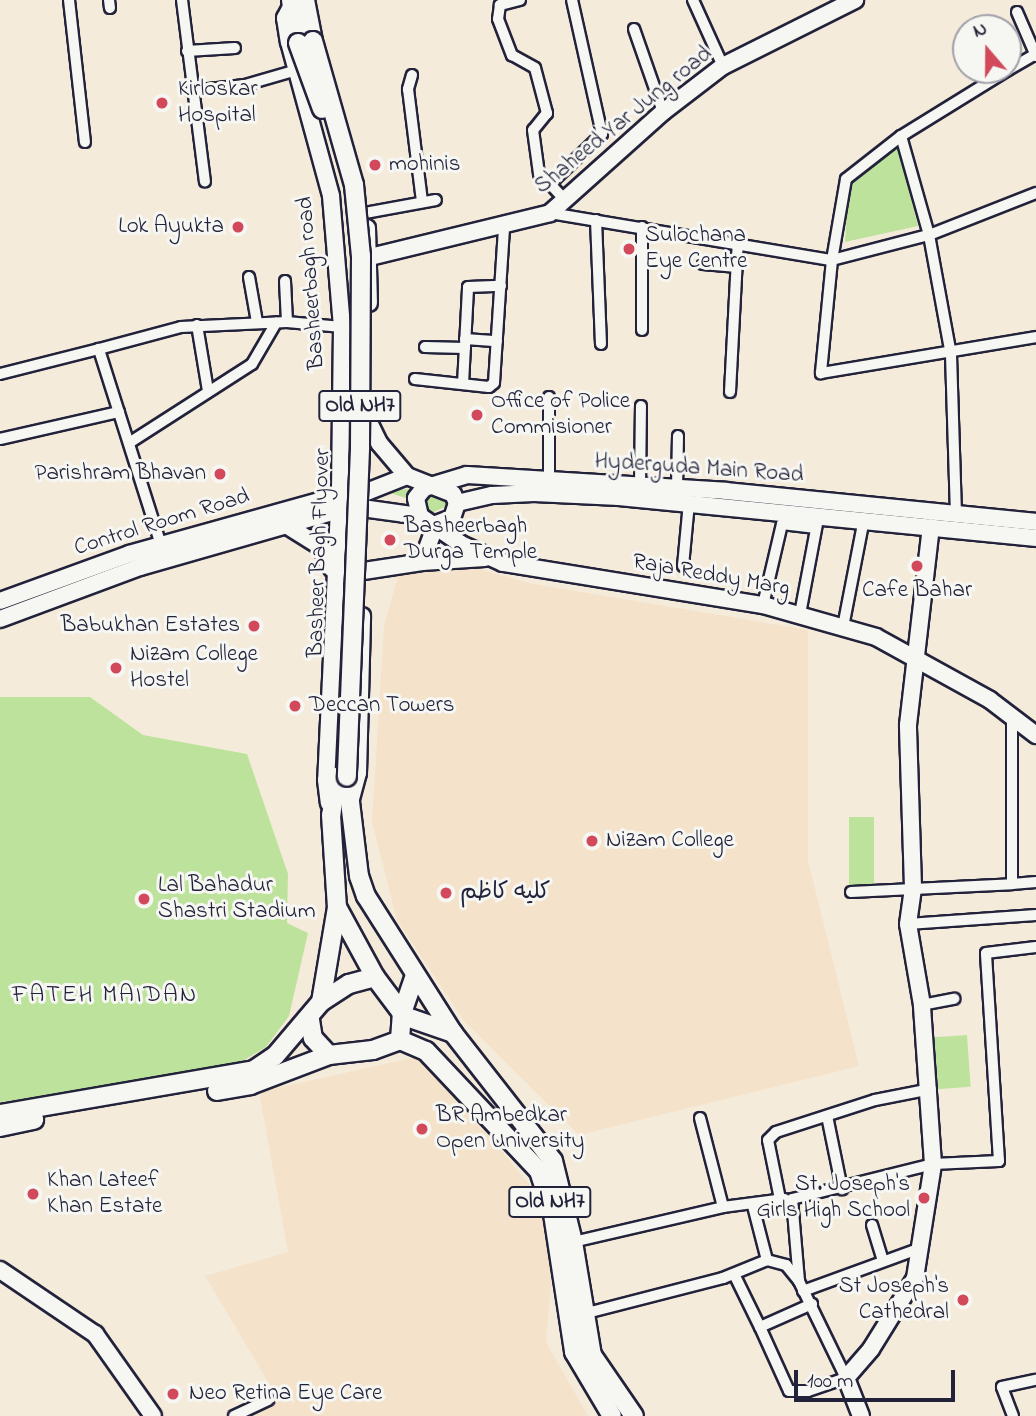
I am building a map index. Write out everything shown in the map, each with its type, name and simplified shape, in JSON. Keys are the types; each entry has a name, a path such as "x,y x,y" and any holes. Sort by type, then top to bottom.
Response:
{"main road":[{"name":"Shaheed Yar Jung road","path":"370,257 505,228 550,213 663,112 723,66 855,0"},
{"name":"Basheer Bagh Flyover","path":"299,1 306,42 346,206 351,263 342,777 349,808"},
{"name":"Basheerbagh road","path":"299,1 285,18 331,196 342,327 339,502 326,780 331,815"},
{"path":"299,1 316,19 365,213 370,257 359,773 349,808"},
{"path":"339,502 363,500 407,476 379,443 367,418"},
{"name":"Hyderguda Main Road","path":"407,476 434,483 467,475 677,488 1029,519"},
{"path":"420,516 416,498 434,483 450,490 457,503 452,518 436,524 422,562"},
{"name":"Hyderguda Main Road","path":"457,503 492,495 689,502 818,522 864,519 1036,538"},
{"name":"Raja Reddy Marg","path":"363,500 420,516 487,558 575,578 763,605 876,637 950,676 1036,735"},
{"name":"Control Room Road","path":"0,619 140,567 286,525 339,502"},
{"name":"Control Room Road","path":"0,601 161,545 339,502"},
{"path":"286,525 320,546 334,574 362,575 422,562 487,558"},
{"path":"861,1416 846,1378 871,1349 915,1278 933,1164 931,1090 922,1005 908,924 913,887 908,725 931,527"},
{"name":"Basheer Bagh Flyover","path":"331,815 342,777"},
{"name":"Old NH7","path":"349,808 366,896 414,978 453,1033 553,1161 573,1242 583,1314 598,1369 634,1416"},
{"name":"Old NH7","path":"331,815 337,908 375,977 403,1014"},
{"path":"0,1114 254,1070 275,1056 310,1020 321,1002 337,908"},
{"path":"321,1002 349,984 375,977"},
{"path":"0,1127 250,1085 330,1055 373,1050 400,1040 403,1014 414,978"},
{"path":"403,1014 453,1033"},
{"path":"310,1020 313,1038 330,1055"},
{"name":"Old NH7","path":"400,1040 426,1052 539,1171 553,1214 573,1352 612,1416"},
{"path":"0,1270 95,1334 153,1416"}],"street":[{"path":"69,0 85,142"},
{"path":"182,0 191,91 205,182"},
{"path":"520,0 500,5 498,19 512,55 535,68 547,113 533,130 539,174 565,200"},
{"path":"550,184 602,134 572,0"},
{"path":"693,0 723,66"},
{"path":"1017,12 1036,55"},
{"path":"634,29 663,112"},
{"path":"187,51 235,48"},
{"path":"191,91 245,85 297,70"},
{"path":"412,75 408,89 422,202"},
{"path":"985,84 901,136 846,178 832,260 821,373 951,355 1036,337"},
{"path":"901,136 929,235 951,355 956,513"},
{"path":"550,213 738,241 832,260 929,235 1036,193"},
{"path":"365,213 436,200"},
{"path":"596,220 601,344"},
{"path":"642,227 642,330"},
{"path":"415,379 492,386 505,228"},
{"path":"730,392 738,241"},
{"path":"703,264 737,267"},
{"path":"249,277 257,322"},
{"path":"129,443 252,364 281,322 285,281"},
{"path":"463,384 468,287 501,286"},
{"path":"0,374 197,325 281,322 342,327"},
{"path":"197,325 208,391"},
{"path":"425,347 497,341"},
{"path":"99,349 161,545"},
{"path":"549,397 549,481"},
{"path":"640,486 641,406"},
{"path":"0,439 119,412"},
{"path":"677,488 678,436"},
{"path":"683,566 689,502"},
{"path":"843,627 864,519"},
{"path":"763,605 782,524 818,522 800,614"},
{"path":"1012,717 1012,884"},
{"path":"851,892 1036,882"},
{"path":"908,924 1036,915"},
{"path":"573,1242 723,1207 753,1206 842,1189 933,1164 999,1161 986,953 1036,947"},
{"path":"922,1005 954,999"},
{"path":"780,1199 768,1140 775,1132 931,1090"},
{"path":"827,1116 842,1189"},
{"path":"700,1118 723,1207"},
{"path":"792,1199 801,1286"},
{"path":"753,1206 767,1261"},
{"path":"872,1225 883,1260"},
{"path":"801,1286 918,1248"},
{"path":"583,1314 734,1274 767,1261 786,1265 813,1304 846,1378 808,1391 789,1391 734,1274"},
{"path":"760,1327 813,1304"},
{"path":"1013,1416 1002,1387 1036,1380"},
{"path":"234,1416 268,1400"}],"shaded area":[{"name":"Nizam College","path":"434,557 534,584 808,630 808,860 859,1066 579,1135 464,1021 397,920 372,822 384,625 400,570"},
{"path":"421,1056 547,1205 551,1283 546,1342 588,1416 234,1416 276,1395 205,1276 288,1252 259,1092"}],"green space":[{"path":"898,147 918,226 845,242 849,183"},
{"path":"425,489 449,500 447,506 431,513 424,504 381,490"},
{"name":"Lal Bahadur Shastri Stadium","path":"0,697 90,697 143,735 247,754 288,874 287,923 308,933 289,1016 266,1047 226,1071 0,1102"},
{"path":"849,817 874,817 874,888 849,888"},
{"path":"967,1035 971,1087 934,1089 930,1038"}],"place":[{"name":"Kirloskar Hospital","path":"162,103"},
{"name":"mohinis","path":"375,165"},
{"name":"Lok Ayukta","path":"238,227"},
{"name":"Sulochana Eye Centre","path":"629,249"},
{"name":"Office of Police Commisioner","path":"477,415"},
{"name":"Parishram Bhavan","path":"220,474"},
{"name":"Basheerbagh Durga Temple","path":"390,540"},
{"name":"Cafe Bahar","path":"917,566"},
{"name":"Babukhan Estates","path":"254,626"},
{"name":"Nizam College Hostel","path":"116,668"},
{"name":"Deccan Towers","path":"295,706"},
{"name":"Nizam College","path":"592,841"},
{"name":"كليه كاظم","path":"446,893"},
{"name":"Lal Bahadur Shastri Stadium","path":"144,899"},
{"name":"BR Ambedkar Open University","path":"422,1129"},
{"name":"Khan Lateef Khan Estate","path":"33,1194"},
{"name":"St. Joseph's Girls High School","path":"924,1198"},
{"name":"St Joseph's Cathedral","path":"963,1300"},
{"name":"Neo Retina Eye Care","path":"173,1394"}],"district":[{"name":"FATEH MAIDAN","path":"105,996"}]}
